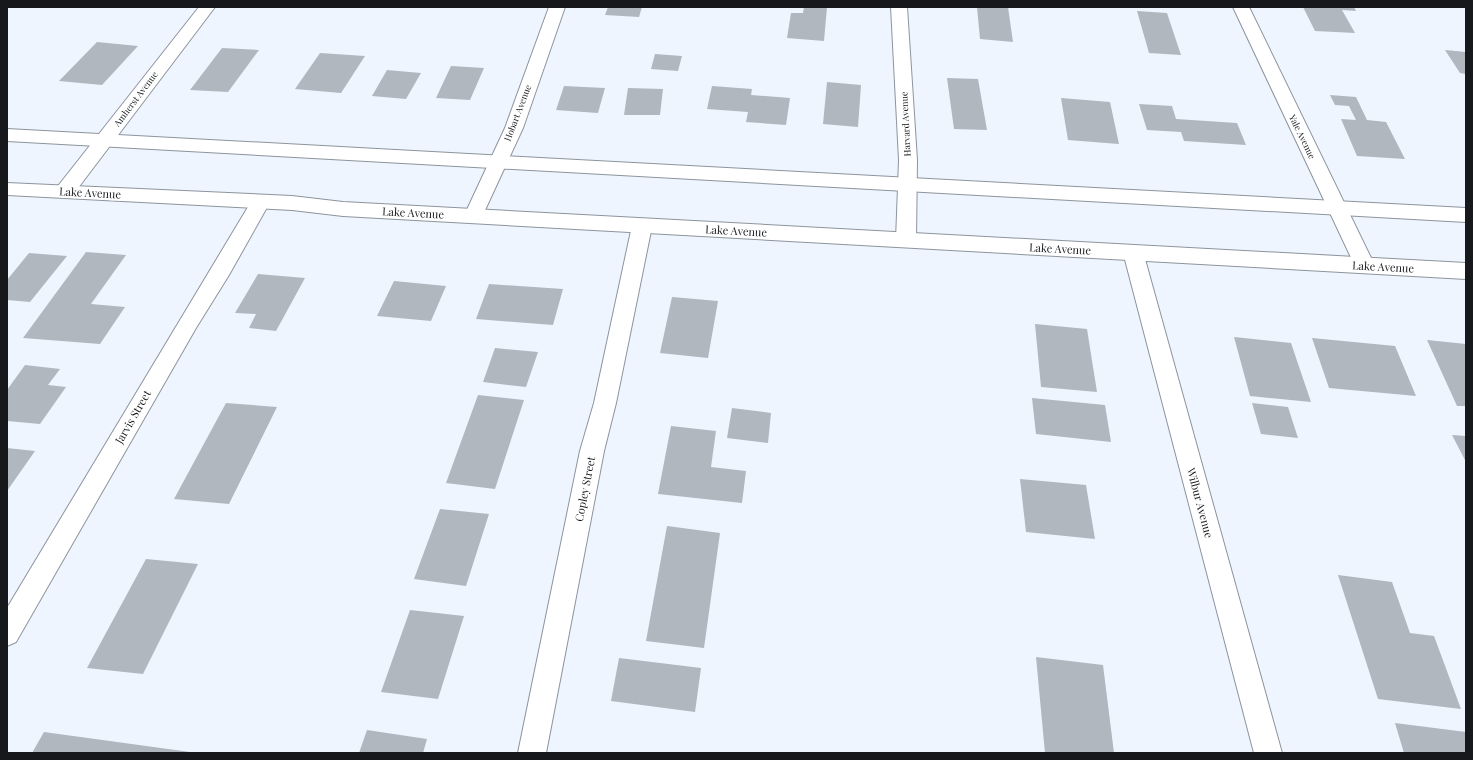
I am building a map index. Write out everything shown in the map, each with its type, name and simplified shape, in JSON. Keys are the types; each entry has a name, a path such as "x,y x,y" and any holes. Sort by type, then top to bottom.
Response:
{"main road":[{"name":"Amherst Avenue","path":"65,191 207,7"},
{"name":"Hobart Avenue","path":"473,216 514,128 557,7"},
{"name":"Harvard Avenue","path":"899,7 908,160 906,184 906,240"},
{"name":"Yale Avenue","path":"1241,7 1366,266"},
{"path":"7,135 1466,215"},
{"name":"Lake Avenue","path":"7,189 261,202 343,209 642,226 1466,271"},
{"name":"Jarvis Street","path":"7,633 261,202"},
{"name":"Copley Street","path":"532,753 592,451 605,403 642,226"},
{"name":"Wilbur Avenue","path":"1133,252 1268,753"}],"building":[{"path":"608,7 642,7 639,17 605,15"},
{"path":"804,7 827,7 824,41 787,38 791,13 803,13"},
{"path":"977,7 1008,7 1013,42 980,39"},
{"path":"1303,7 1354,7 1356,11 1342,10 1355,33 1315,31"},
{"path":"1137,11 1167,13 1181,55 1149,53"},
{"path":"97,42 138,46 102,85 59,81"},
{"path":"222,48 259,50 228,92 190,90"},
{"path":"1445,50 1466,52 1466,74 1460,73"},
{"path":"320,53 365,56 341,93 295,89"},
{"path":"655,54 682,56 678,71 651,69"},
{"path":"451,66 484,68 470,100 436,98"},
{"path":"387,70 421,73 406,99 372,96"},
{"path":"947,78 978,79 987,130 954,129"},
{"path":"827,82 861,85 858,127 823,124"},
{"path":"564,86 605,88 598,113 556,110"},
{"path":"712,86 752,89 751,95 790,98 786,125 746,122 748,112 707,109"},
{"path":"628,88 663,89 660,115 624,115"},
{"path":"1330,95 1356,97 1367,120 1386,122 1405,159 1357,156 1341,119 1356,120 1349,106 1335,105"},
{"path":"1061,98 1110,102 1119,144 1068,140"},
{"path":"1139,104 1172,106 1176,119 1237,123 1246,145 1184,141 1181,132 1147,130"},
{"path":"86,252 126,255 91,304 125,307 100,344 23,338"},
{"path":"29,253 67,256 30,302 7,300 7,280"},
{"path":"258,274 305,278 276,331 249,328 256,314 235,313"},
{"path":"394,281 446,286 431,321 377,316"},
{"path":"489,284 563,289 553,325 476,319"},
{"path":"672,297 718,301 708,358 660,353"},
{"path":"1035,324 1087,329 1097,392 1041,387"},
{"path":"1234,337 1291,343 1311,402 1250,396"},
{"path":"1312,338 1395,346 1416,396 1329,388"},
{"path":"1427,340 1466,344 1466,406 1457,406"},
{"path":"495,348 538,352 526,387 483,382"},
{"path":"25,365 60,369 48,385 66,387 40,424 7,421 7,390"},
{"path":"478,395 524,400 495,489 446,483"},
{"path":"1032,398 1105,405 1111,442 1036,434"},
{"path":"226,403 277,407 229,504 174,499"},
{"path":"1252,403 1288,407 1298,438 1261,434"},
{"path":"732,408 771,413 768,443 727,438"},
{"path":"671,426 716,431 711,467 746,471 742,503 658,494"},
{"path":"1452,435 1466,436 1466,462"},
{"path":"7,448 35,451 7,491"},
{"path":"1020,479 1086,485 1095,539 1026,532"},
{"path":"440,509 489,514 466,586 414,579"},
{"path":"667,526 720,533 704,648 646,641"},
{"path":"146,559 198,564 143,674 87,668"},
{"path":"1338,575 1392,582 1410,633 1434,636 1461,709 1378,699"},
{"path":"410,610 464,616 438,699 381,692"},
{"path":"1036,657 1103,665 1114,753 1045,753"},
{"path":"619,658 701,668 695,712 611,701"},
{"path":"1395,723 1466,732 1466,753 1404,753"},
{"path":"367,730 427,739 423,753 359,753"},
{"path":"44,732 190,752 190,753 32,753"}]}
